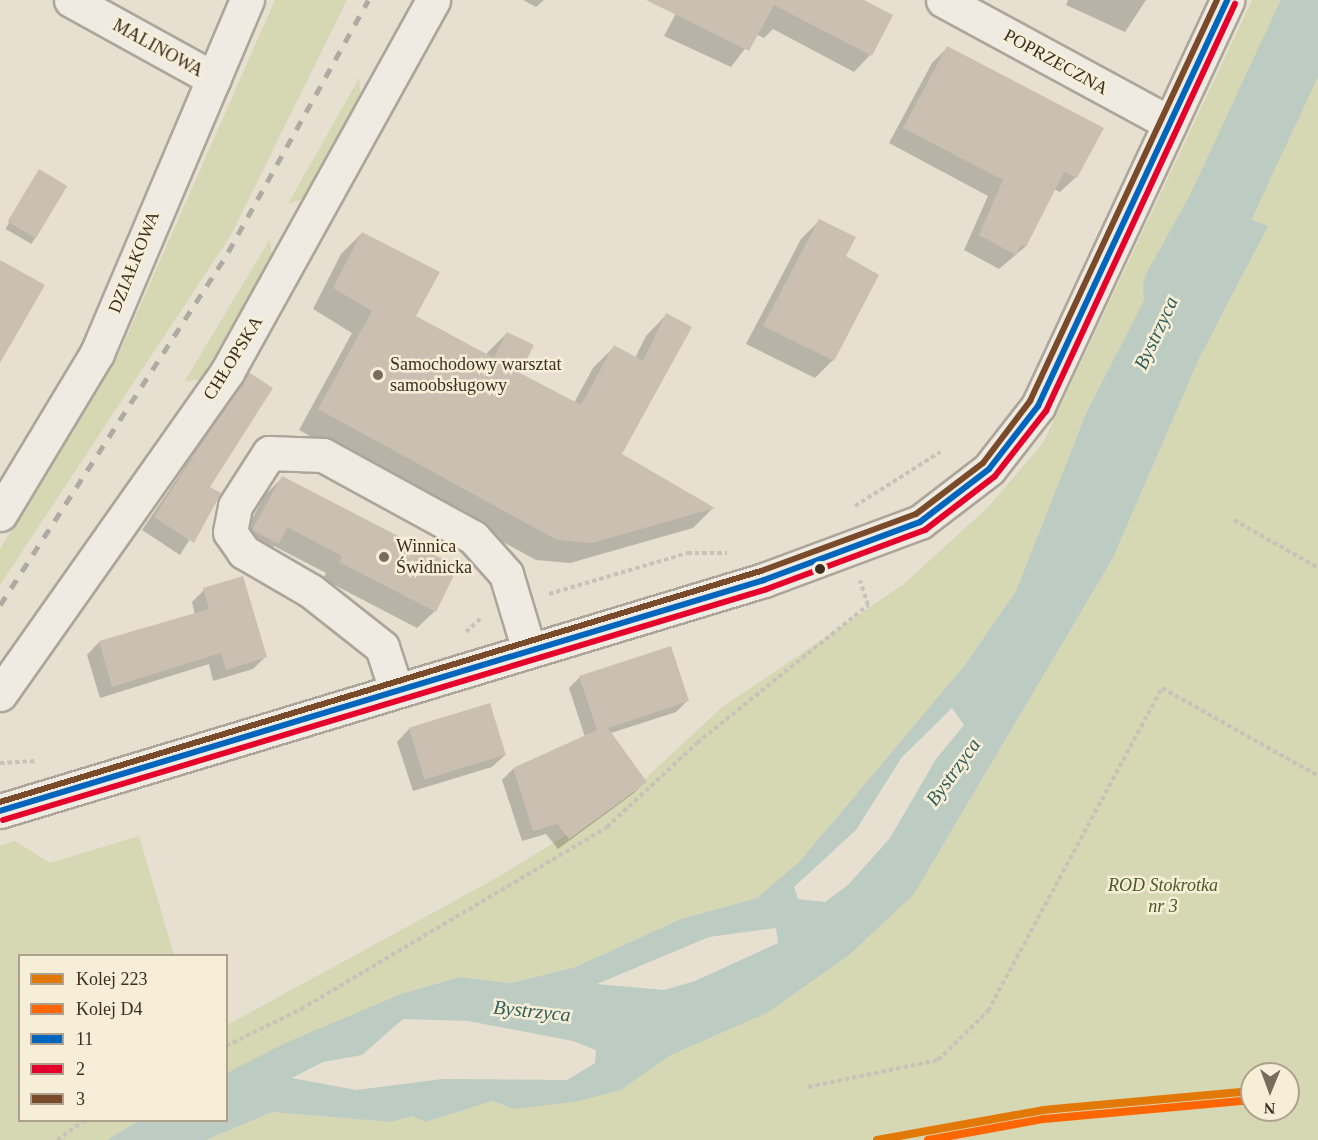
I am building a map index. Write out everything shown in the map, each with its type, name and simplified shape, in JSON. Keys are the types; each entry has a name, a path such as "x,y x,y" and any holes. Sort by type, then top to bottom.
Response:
{"street":[{"name":"MALINOWA","path":"71,0 214,79"},
{"name":"DZIAŁKOWA","path":"0,514 12,469 97,353 247,0"},
{"name":"CHŁOPSKA","path":"0,694 227,372 433,0"},
{"name":"POPRZECZNA","path":"943,0 1170,123"},
{"path":"0,811 851,551 920,522 969,488 1012,441 1064,358 1227,0"},
{"path":"396,690 382,647 311,591 244,552 230,532 236,506 269,453 323,455 473,537 506,574 529,650"}],"path":[{"path":"846,510 884,492 940,452"},
{"path":"1234,520 1318,568"},
{"path":"228,1045 301,1009 607,827 697,743 868,605 851,551"},
{"path":"463,635 480,617 515,605 687,553 731,553"},
{"path":"808,1087 938,1060 988,1011 1162,688 1318,776"},
{"path":"0,764 50,758"},
{"path":"57,1140 82,1122"}],"green space":[{"path":"275,0 347,0 231,235 0,585 0,549 118,356"},
{"name":"ROD Stokrotka nr 3","path":"1252,0 1318,0 1318,1140 206,1140 272,1112 389,1122 412,1115 426,1122 492,1101 514,1109 621,1090 671,1055 767,1013 914,894 1113,558 1199,359 1268,226 1197,199 1087,411 1016,591 964,666 800,861 757,898 681,919 575,967 511,983 460,977 401,994 228,1073 228,1024 491,881 619,803 721,708 904,584 989,506 1043,443"},
{"path":"359,78 361,97 308,197 288,204"},
{"path":"270,239 272,258 201,379 184,382"},
{"path":"139,836 174,954 18,954 18,1122 136,1122 107,1140 0,1140 0,846 15,841 50,863"}],"water":[{"path":"1197,198 1268,226 1199,359 1113,558 914,894 849,955 767,1013 671,1055 621,1090 574,1102 514,1109 492,1101 426,1122 412,1116 390,1122 272,1112 206,1140 107,1140 136,1122 228,1122 228,1072 283,1044 401,994 460,977 511,983 575,967 681,919 757,898 800,861 964,666 1016,591 1087,411","holes":["952,708 964,725 936,759 890,838 848,885 825,902 798,899 794,887 856,830 902,757","776,928 778,943 695,981 664,990 597,984 709,937","403,1019 468,1021 573,1041 596,1050 595,1063 567,1080 442,1079 356,1090 292,1078 323,1062 362,1055"]}],"building":[{"path":"646,0 864,0 893,15 872,56 774,5 749,51"},
{"path":"947,46 1104,128 1077,178 1064,172 1026,247 1021,245 1016,255 979,235 1003,180 903,128"},
{"path":"39,169 67,186 36,238 8,221"},
{"path":"819,219 856,237 846,256 879,275 834,361 763,326"},
{"path":"362,232 440,272 416,316 494,358 507,332 534,345 520,373 581,405 614,345 643,361 666,313 692,327 622,454 715,508 592,543 557,540 318,409 372,311 333,288"},
{"path":"0,260 45,285 0,363"},
{"path":"248,372 273,388 210,487 221,493 194,543 154,517"},
{"path":"282,476 458,567 436,612 339,562 342,556 287,527 279,544 252,530"},
{"path":"243,576 267,657 226,670 221,653 112,687 99,641 209,609 203,588"},
{"path":"671,646 689,701 608,728 647,782 569,839 557,824 533,831 513,768 597,730 579,676"},
{"path":"490,703 506,755 425,779 409,728"}],"waterway":[{"name":"Bystrzyca","path":"1176,288 1221,207 1317,0"}],"railway":[{"path":"0,605 228,252 368,0"}],"rail line":[{"name":"223","path":"877,1140 1043,1110 1240,1092"},
{"name":"D4","path":"928,1140 1044,1119 1240,1101"}],"transit line":[{"name":"3","path":"0,802 761,571 916,514 983,463 1030,401 1217,0"},
{"name":"11","path":"0,811 764,580 920,522 989,469 1038,406 1227,0"},
{"name":"2","path":"3,820 767,589 925,530 995,476 1046,411 1235,4"}],"place":[{"name":"Samochodowy warsztat samoobsługowy","path":"378,375"},
{"name":"Winnica Świdnicka","path":"384,557"}]}
